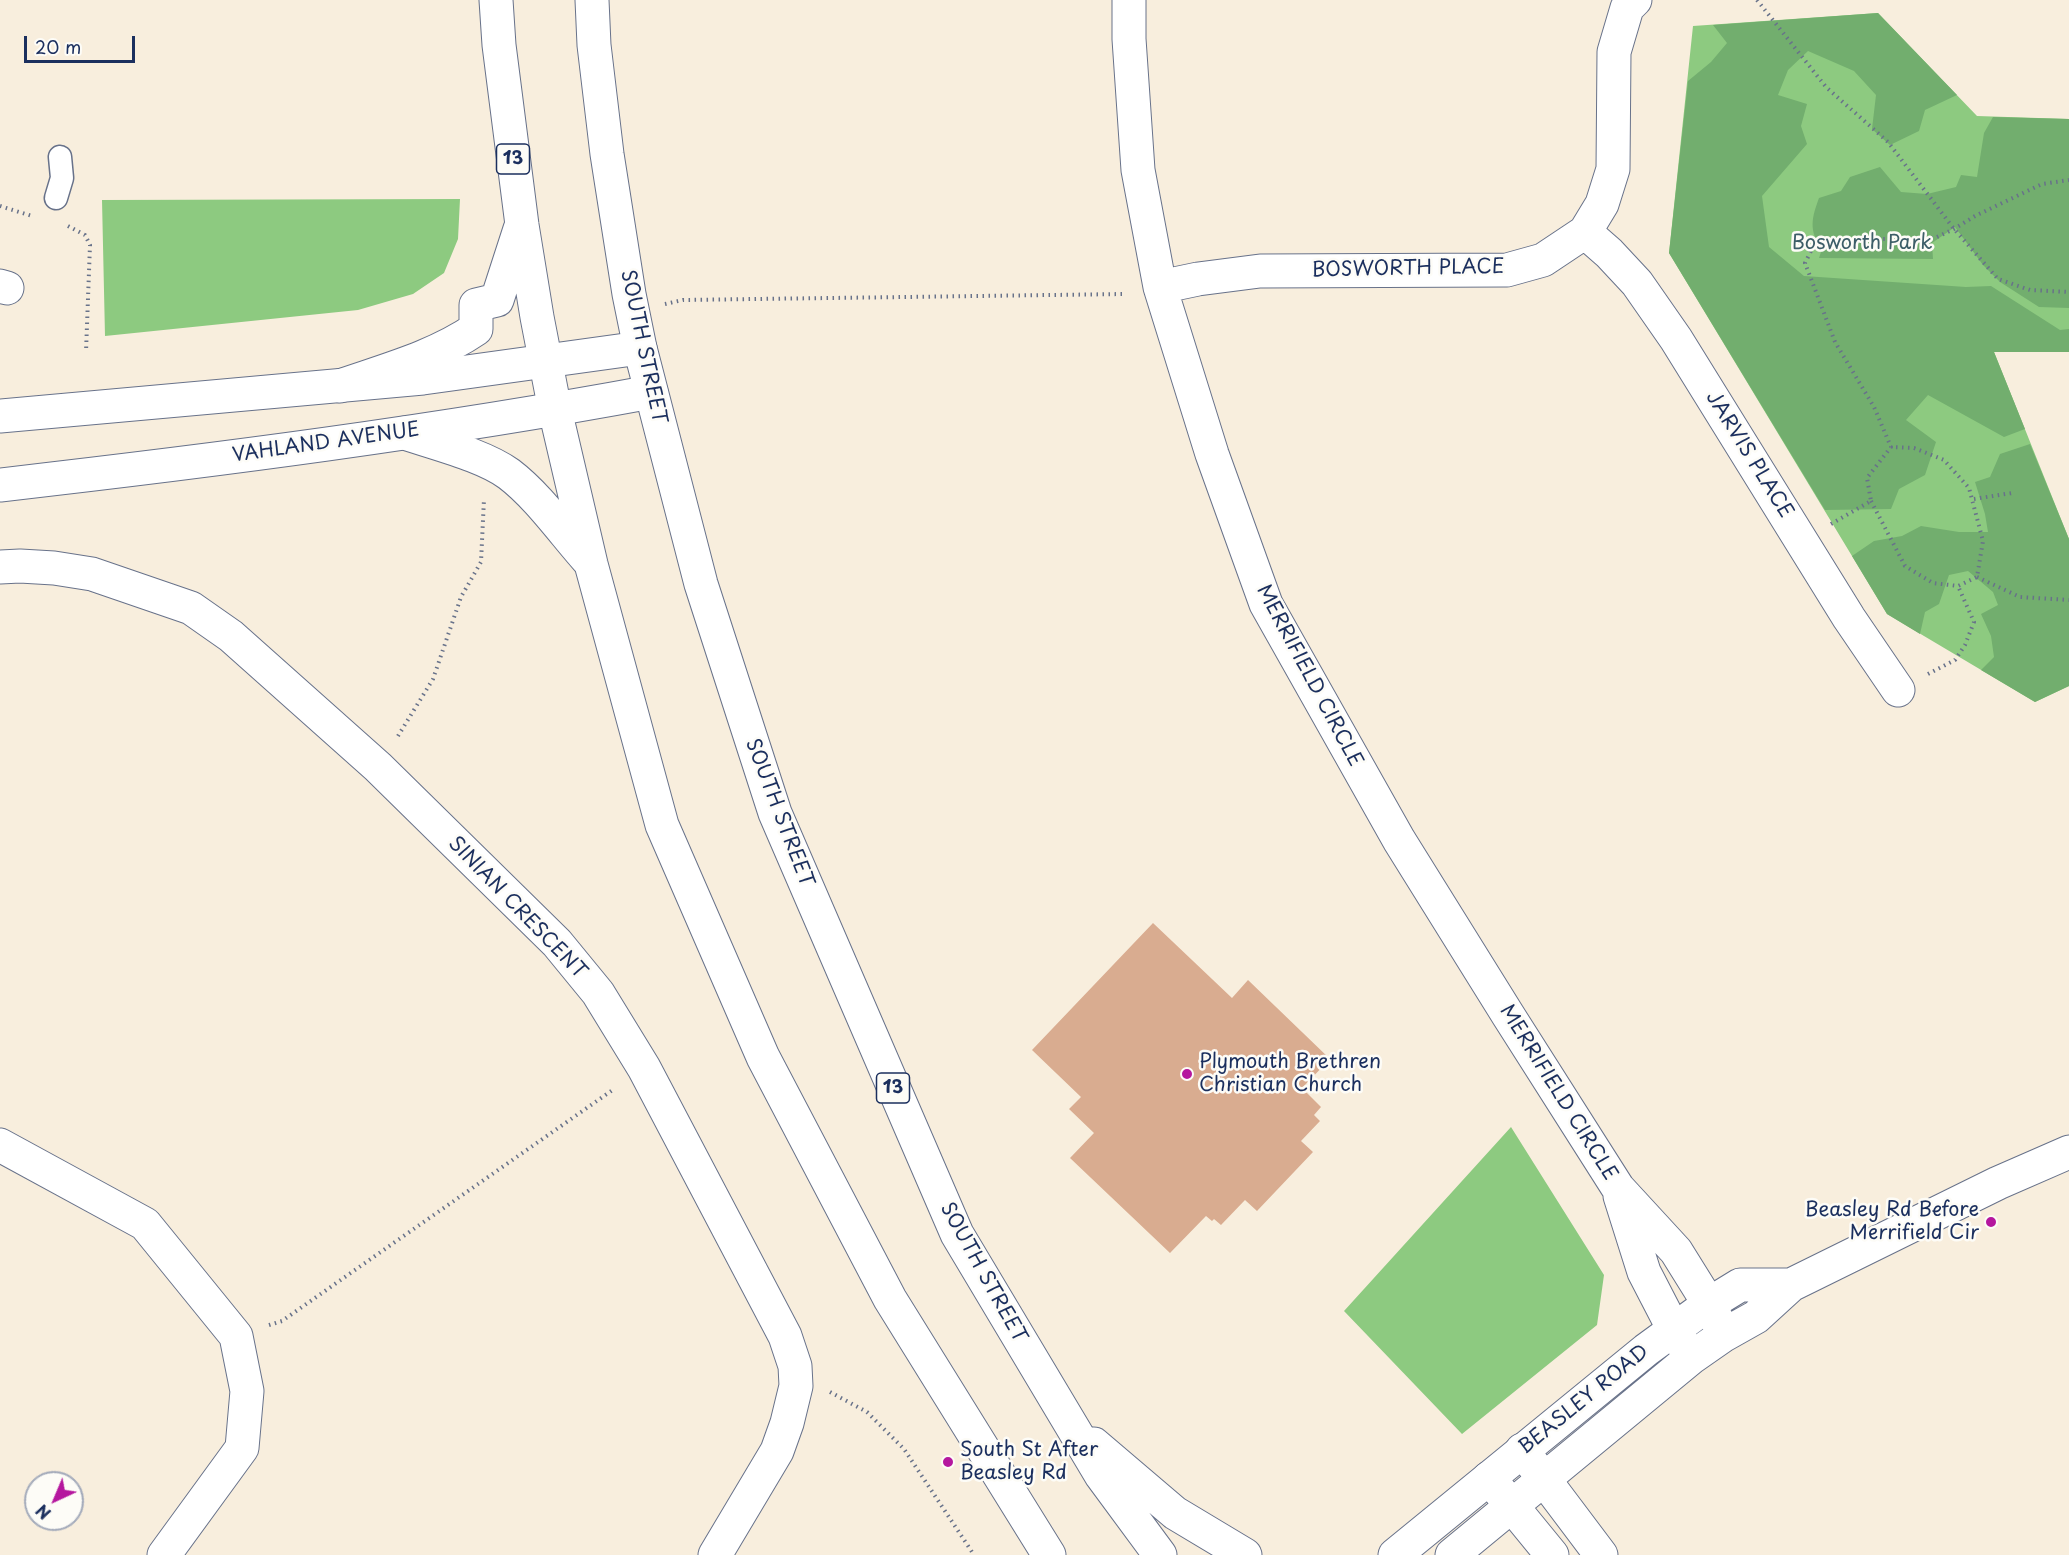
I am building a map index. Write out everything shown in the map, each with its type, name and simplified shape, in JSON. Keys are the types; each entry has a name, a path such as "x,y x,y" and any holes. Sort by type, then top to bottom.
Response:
{"main road":[{"name":"13","path":"496,0 499,45 522,225 555,410 591,564 662,825 763,1057 890,1299 1049,1555"},
{"name":"SOUTH STREET","path":"591,0 607,154 640,348 701,584 775,813 957,1234 1101,1475 1160,1555"},
{"name":"MERRIFIELD CIRCLE","path":"1129,0 1129,39 1138,170 1160,287 1212,454 1266,604 1399,840 1618,1188 1676,1251 1709,1304 1724,1335"},
{"name":"BOSWORTH PLACE","path":"1160,287 1198,279 1260,271 1507,270 1543,260 1585,232 1602,204 1613,169 1614,52 1627,8 1635,0"},
{"path":"340,386 433,353 457,342 476,328 476,305 497,300 522,225"},
{"name":"JARVIS PLACE","path":"1585,232 1609,253 1644,292 1676,339 1849,618 1898,690"},
{"path":"0,416 423,378 640,348"},
{"name":"VAHLAND AVENUE","path":"0,485 133,470 405,433 555,410 651,392"},
{"path":"405,433 490,462 508,473 524,487 591,564"},
{"name":"SINIAN CRESCENT","path":"0,567 54,568 92,574 191,608 231,636 378,767 557,943 598,993 644,1068 785,1336 795,1366 796,1386 777,1451 715,1555"},
{"path":"0,1145 144,1224 236,1336 247,1390 242,1448 164,1555"},
{"name":"BEASLEY ROAD","path":"1452,1555 1691,1358 1724,1335 1756,1317 1791,1285 1998,1182 2069,1152"},
{"name":"MERRIFIELD CIRCLE","path":"1618,1188 1644,1272 1691,1358"},
{"name":"BEASLEY ROAD","path":"1395,1555 1646,1350 1709,1304 1740,1285 1791,1285"},
{"path":"1070,1424 1176,1513 1245,1555"},
{"path":"1522,1450 1601,1555"},
{"path":"1489,1478 1552,1555"}],"lane":[{"path":"56,198 62,178 60,157"}],"path":[{"path":"1757,0 1827,87 1888,142 1954,229 1998,279 2030,290 2069,292"},
{"path":"1891,447 1874,407 1835,342 1805,263 1813,247 1830,240 1935,238 2042,184 2069,180"},
{"path":"0,206 23,213"},
{"path":"70,227 86,235 90,245 86,352"},
{"path":"666,304 683,300 1124,295 1160,287"},
{"path":"1891,447 1914,448 1944,460 1969,488 1974,499 1983,541 1977,577"},
{"path":"1891,447 1868,478 1871,501 1905,566 1933,583 1958,585 1977,577 2020,597 2069,600"},
{"path":"378,767 433,679 461,597 481,562 485,478 490,462"},
{"path":"1974,499 2012,493"},
{"path":"1802,540 1871,501"},
{"path":"1898,690 1955,660 1965,645 1974,622 1958,585"},
{"path":"236,1336 282,1321 644,1068"},
{"path":"796,1386 829,1391 867,1412 904,1449 974,1555"}],"green space":[{"name":"Bosworth Park","path":"1878,13 1977,116 2069,119 2069,352 1994,352 2069,539 2069,686 2035,702 1887,614 1669,253 1693,26"},
{"path":"1878,13 1957,95 1925,110 1919,131 1890,145 1872,129 1876,95 1854,71 1808,51 1788,70 1778,95 1807,104 1801,126 1807,144 1762,196 1769,247 1804,276 1966,287 1991,286 2060,330 2069,329 2069,352 1994,352 2025,429 2004,437 1928,395 1906,420 1936,442 1925,475 1899,489 1891,509 1825,510 1669,253 1688,81 1711,62 1727,43 1713,25"},
{"path":"1993,117 2069,119 2069,308 2039,307 2000,282 1983,265 1955,227 1932,243 1933,259 1819,258 1822,249 1815,236 1813,224 1819,198 1841,191 1850,177 1880,167 1901,192 1927,194 1956,187 1961,175 1977,177 1984,133"},
{"path":"460,199 458,239 444,273 413,294 358,310 105,336 102,200"},
{"path":"2030,444 2069,539 2069,686 2035,702 1981,670 1994,657 1991,636 1981,614 1998,605 1993,592 1968,571 1949,575 1939,604 1925,612 1920,634 1887,614 1852,556 1874,541 1902,536 1921,526 1959,532 1988,532 1975,482 1990,477 2000,454"},
{"path":"1511,1127 1604,1275 1597,1325 1462,1434 1344,1311"}],"building":[{"name":"Plymouth Brethren Christian Church","path":"1153,923 1232,998 1248,980 1330,1059 1302,1088 1321,1107 1314,1115 1320,1121 1301,1141 1313,1152 1257,1211 1245,1200 1221,1225 1206,1216 1170,1253 1070,1158 1094,1133 1069,1109 1081,1097 1032,1050"}],"place":[{"name":"Plymouth Brethren Christian Church","path":"1187,1074"},
{"name":"Beasley Rd Before Merrifield Cir","path":"1991,1222"},
{"name":"South St After Beasley Rd","path":"948,1462"}]}
